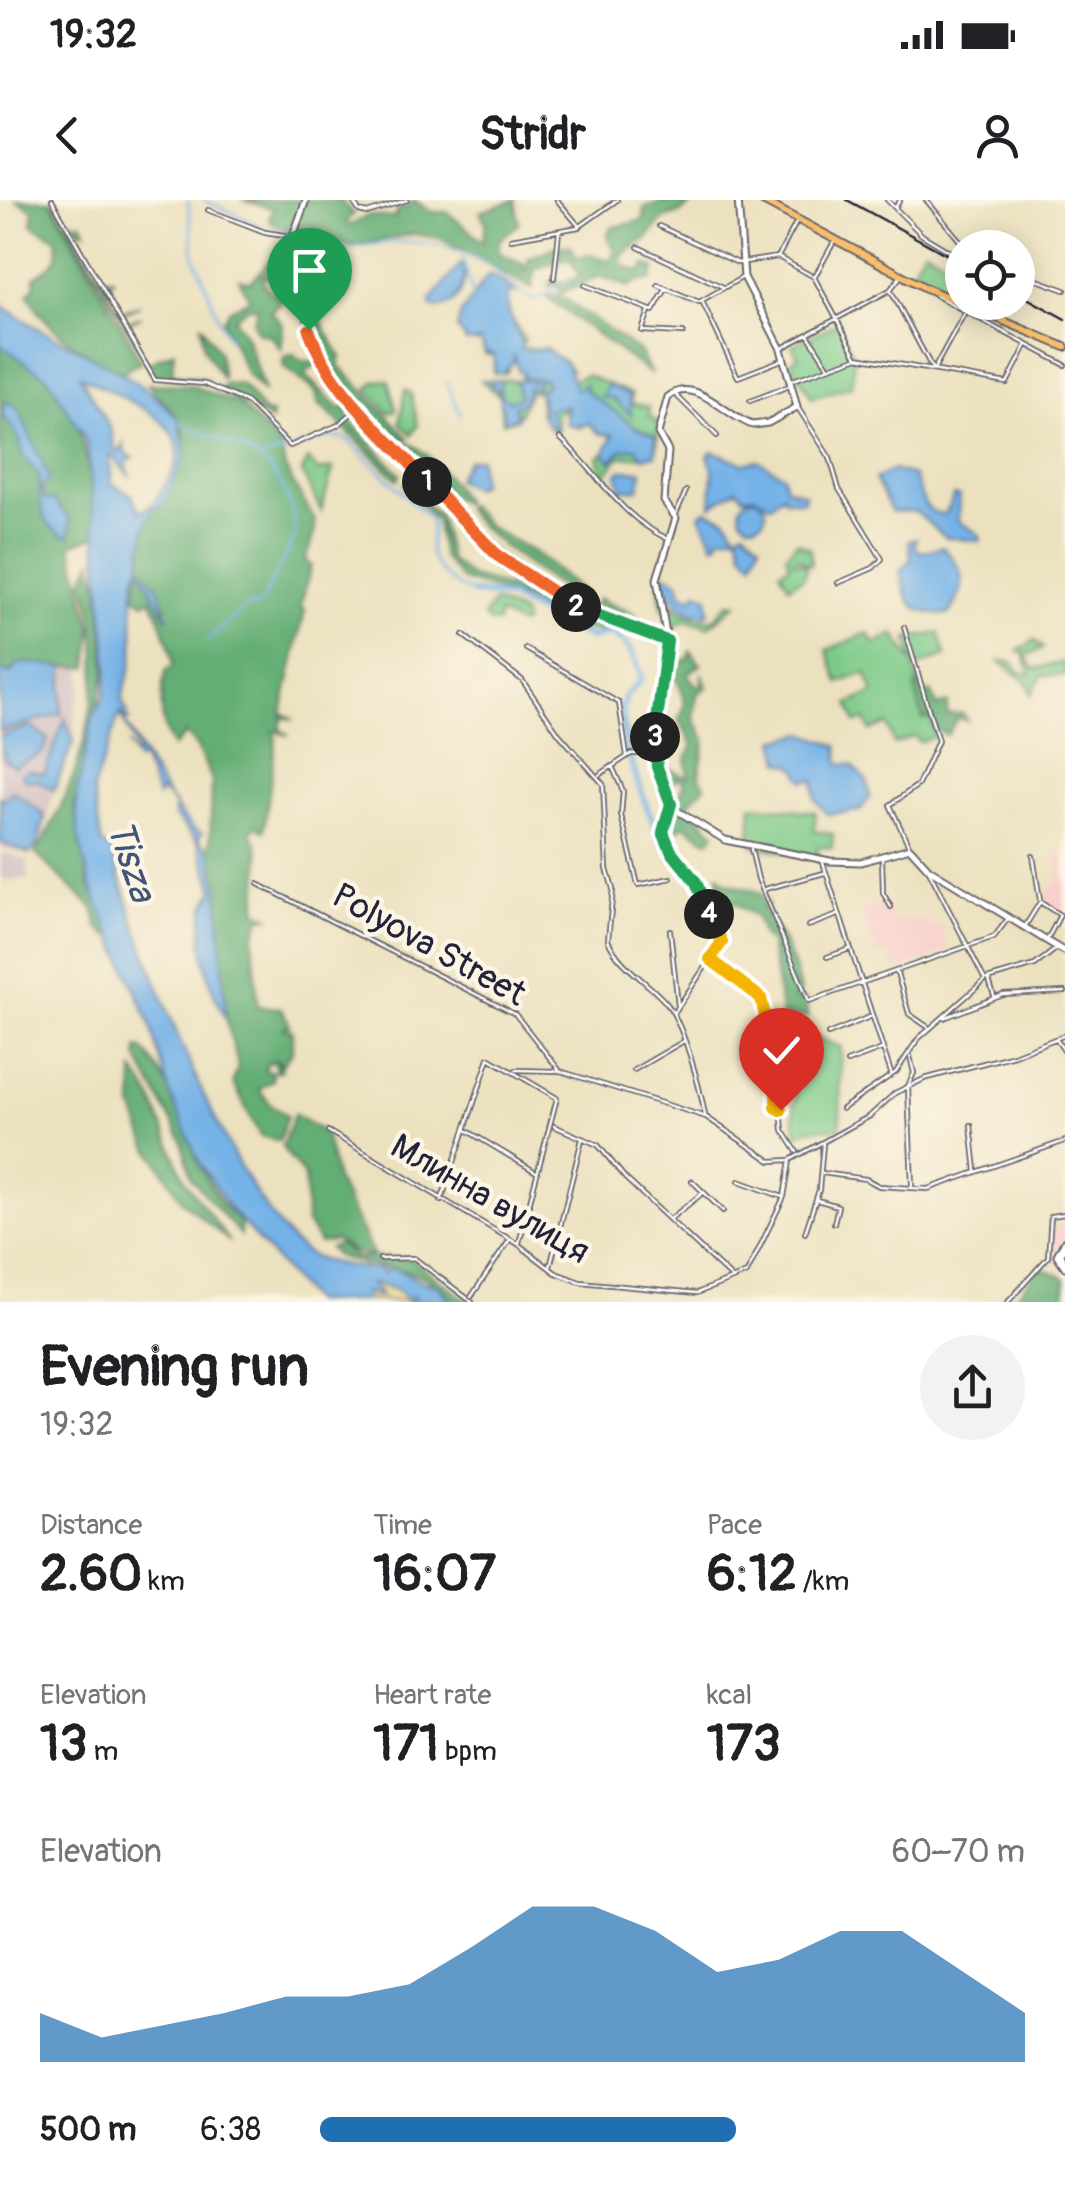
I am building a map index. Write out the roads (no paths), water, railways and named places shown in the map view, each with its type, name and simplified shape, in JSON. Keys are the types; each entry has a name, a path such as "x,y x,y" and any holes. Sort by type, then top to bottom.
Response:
{"main road":[{"path":"761,200 900,276 1065,347"}],"street":[{"path":"52,200 154,380 205,384 246,402 290,446 338,425 358,407"},
{"path":"306,200 293,236 306,314 320,362 340,391 498,556 580,609 667,641"},
{"path":"352,200 359,211 367,213 407,200"},
{"path":"558,200 579,227"},
{"path":"511,239 579,227 615,200"},
{"path":"738,200 744,276 785,358 798,407 830,458 838,489 882,560 838,583"},
{"path":"887,200 922,236 945,249"},
{"path":"894,210 900,200"},
{"path":"926,200 951,230"},
{"path":"208,210 265,232 293,236"},
{"path":"778,258 798,220"},
{"path":"659,226 742,264 778,258 814,278 857,357"},
{"path":"554,278 559,231"},
{"path":"814,278 835,240"},
{"path":"638,247 724,287"},
{"path":"702,301 744,276"},
{"path":"781,349 890,290 900,276"},
{"path":"1035,279 1065,290"},
{"path":"586,285 650,310 658,310 666,289"},
{"path":"658,286 702,301 738,377 785,358"},
{"path":"926,288 945,300"},
{"path":"890,290 934,370"},
{"path":"650,310 642,331 683,333"},
{"path":"934,370 960,320"},
{"path":"977,320 1065,365"},
{"path":"808,335 828,367"},
{"path":"750,401 857,357 1007,383 1026,346"},
{"path":"674,392 704,395 753,425 768,423 798,407"},
{"path":"674,392 717,436"},
{"path":"674,392 658,433 668,451 664,501 676,514"},
{"path":"560,438 601,479 623,512 670,540"},
{"path":"674,1014 722,942 696,882 667,844 663,832 671,804 655,753 667,641 657,579 686,491"},
{"path":"904,627 938,741 918,785 890,804 910,848 929,870 994,997"},
{"path":"463,635 522,680 559,734 598,776 606,793 606,857 614,889 608,940 632,972 674,1014 706,1117"},
{"path":"526,649 620,703 627,756"},
{"path":"598,776 627,756 655,753"},
{"path":"612,766 622,791 621,815 638,885 672,878"},
{"path":"671,804 716,837 822,859 848,863 910,848"},
{"path":"750,845 758,879 809,1001 970,946 1000,933 1008,919"},
{"path":"882,856 884,894 890,907"},
{"path":"1024,928 1040,902 1033,856"},
{"path":"822,859 892,1074"},
{"path":"929,870 1065,952"},
{"path":"765,889 825,873"},
{"name":"Polyova Street","path":"258,884 515,1014 560,1071"},
{"path":"1040,902 1062,915 1046,941"},
{"path":"808,926 839,914"},
{"path":"670,930 678,1008"},
{"path":"827,957 851,948"},
{"path":"842,1109 892,1074 930,1029 987,979 1035,965 1057,948"},
{"path":"710,959 761,998 778,1067 776,1107 781,1110 783,1130 798,1153"},
{"path":"897,971 909,1014 930,1029"},
{"path":"942,1018 994,997 1065,992"},
{"path":"828,1034 874,1016"},
{"path":"515,1070 560,1071 706,1117 771,1161 790,1160 870,1116 908,1086 1014,1055 1065,1035"},
{"path":"1055,1038 1065,1052"},
{"path":"634,1070 685,1040"},
{"path":"847,1062 883,1048"},
{"path":"908,1054 914,1073 924,1079"},
{"path":"441,1201 490,1058 556,1095 518,1244"},
{"path":"912,1188 908,1086 914,1073"},
{"path":"551,1125 598,1145 669,1220 733,1279"},
{"path":"970,1125 976,1172"},
{"path":"465,1129 538,1174"},
{"name":"Млинна вулиця","path":"328,1131 518,1244 549,1269 588,1284 697,1294 750,1269 784,1197 790,1160"},
{"path":"549,1269 582,1137"},
{"path":"822,1173 879,1186 944,1187 1065,1141"},
{"path":"805,1233 822,1173 823,1142"},
{"path":"692,1180 723,1211"},
{"path":"739,1181 784,1197"},
{"path":"669,1220 704,1192"},
{"path":"816,1199 838,1206 834,1224"},
{"path":"1008,1302 1048,1257 1051,1216 1065,1214"},
{"path":"380,1259 414,1258 470,1300 510,1240"},
{"path":"1065,1243 1061,1254 1065,1266"},
{"path":"697,1294 698,1302"}],"water":[{"path":"460,265 464,266 465,274 458,296 447,306 432,307 431,300"},
{"path":"488,275 517,293 509,291 508,301 521,349 545,349 566,363 576,390 586,384 585,390 636,427 655,435 656,454 644,457 635,448 622,450 611,461 604,453 614,435 599,433 589,423 579,427 567,424 567,406 549,409 557,432 544,418 539,392 547,384 544,379 532,378 532,382 539,382 536,389 528,387 524,402 514,406 517,417 505,421 498,390 487,381 500,380 501,395 510,401 520,396 515,381 531,380 521,377 524,373 519,372 513,354 514,361 503,373 495,373 494,355 485,352 481,341 466,342 457,328 461,314"},
{"path":"0,304 139,384 179,419 185,457 162,507 154,508 146,525 140,565 159,590 168,619 139,568 134,590 132,661 123,701 128,712 123,714 131,720 123,718 171,801 161,791 158,797 142,757 137,761 128,744 135,755 138,752 120,713 93,789 102,844 112,849 165,1005 223,1135 254,1191 285,1233 314,1257 381,1269 383,1274 390,1268 435,1284 452,1302 416,1302 413,1295 411,1302 394,1289 371,1283 380,1296 365,1292 366,1300 312,1302 228,1206 199,1162 170,1094 150,1023 91,887 78,836 76,796 93,717 104,696 108,666 85,439 48,378 0,345","holes":["79,374 151,413 176,441 177,458 169,478 145,509 139,511 132,495 112,484 109,454 129,475 126,462 133,458 124,451 124,444 119,452 115,449 111,429"]},
{"path":"608,385 630,395 631,415 613,399 602,397"},
{"path":"6,401 18,409 49,478 41,488 46,501 53,499 70,520 69,537 46,519 42,512 39,474 22,456 11,426 4,418 0,423"},
{"path":"712,451 743,463 758,460 783,475 786,487 805,494 804,501 785,499 783,494 771,505 755,496 744,497 737,489 711,506 713,469 708,456"},
{"path":"479,458 481,484 473,488 456,479 468,460"},
{"path":"893,470 914,476 931,511 945,514 954,495 959,496 958,521 980,535 980,541 945,537 915,511 892,512 875,479"},
{"path":"642,471 639,489 621,490 617,473"},
{"path":"753,498 762,502 766,511 762,520 753,524 744,520 740,511 744,502"},
{"path":"705,510 727,519 737,534 718,537 719,543 714,545 700,515"},
{"path":"744,529 760,543 753,562 743,552 738,533"},
{"path":"916,538 915,548 922,552 943,547 957,564 962,587 949,614 920,610 905,592 900,571 911,559 909,541"},
{"path":"668,575 679,582 681,593 692,598 698,592 708,597 708,614 693,613 681,606 662,583"},
{"path":"19,664 64,667 61,714 0,731 0,670 9,674"},
{"path":"65,719 74,741 54,790 37,780 26,780 21,774 28,770 44,774"},
{"path":"30,726 48,739 46,746 15,767 4,759 0,736"},
{"path":"803,733 838,746 839,764 852,765 867,781 870,797 860,811 827,814 815,799 814,779 804,781 795,766 781,762 776,740"},
{"path":"13,791 45,816 37,845 29,854 0,842 0,797 5,799"},
{"path":"175,806 202,833 198,839 210,850 218,886 226,1018 214,994 203,952 204,910 214,890 198,842 174,815"}],"waterway":[{"path":"188,200 194,255 221,324"},
{"path":"204,200 264,228 291,232"},
{"path":"295,233 326,240 334,254 394,242 456,249 492,267 534,301 568,284"},
{"path":"462,256 473,296"},
{"path":"223,326 230,340"},
{"path":"446,381 461,415"},
{"path":"180,423 242,449 272,470 291,507 296,534 263,600 257,607 247,605 207,642"},
{"path":"294,449 327,437 346,438 430,519 431,553 438,569 473,593"},
{"path":"263,458 290,450"},
{"path":"473,593 509,597 590,638 611,633 627,647 641,680 624,701 626,739 647,808 674,859"}],"railway":[{"path":"847,200 945,254"},
{"path":"1035,302 1065,319"}],"water label":[{"name":"Tisza","path":"131,861"}]}
